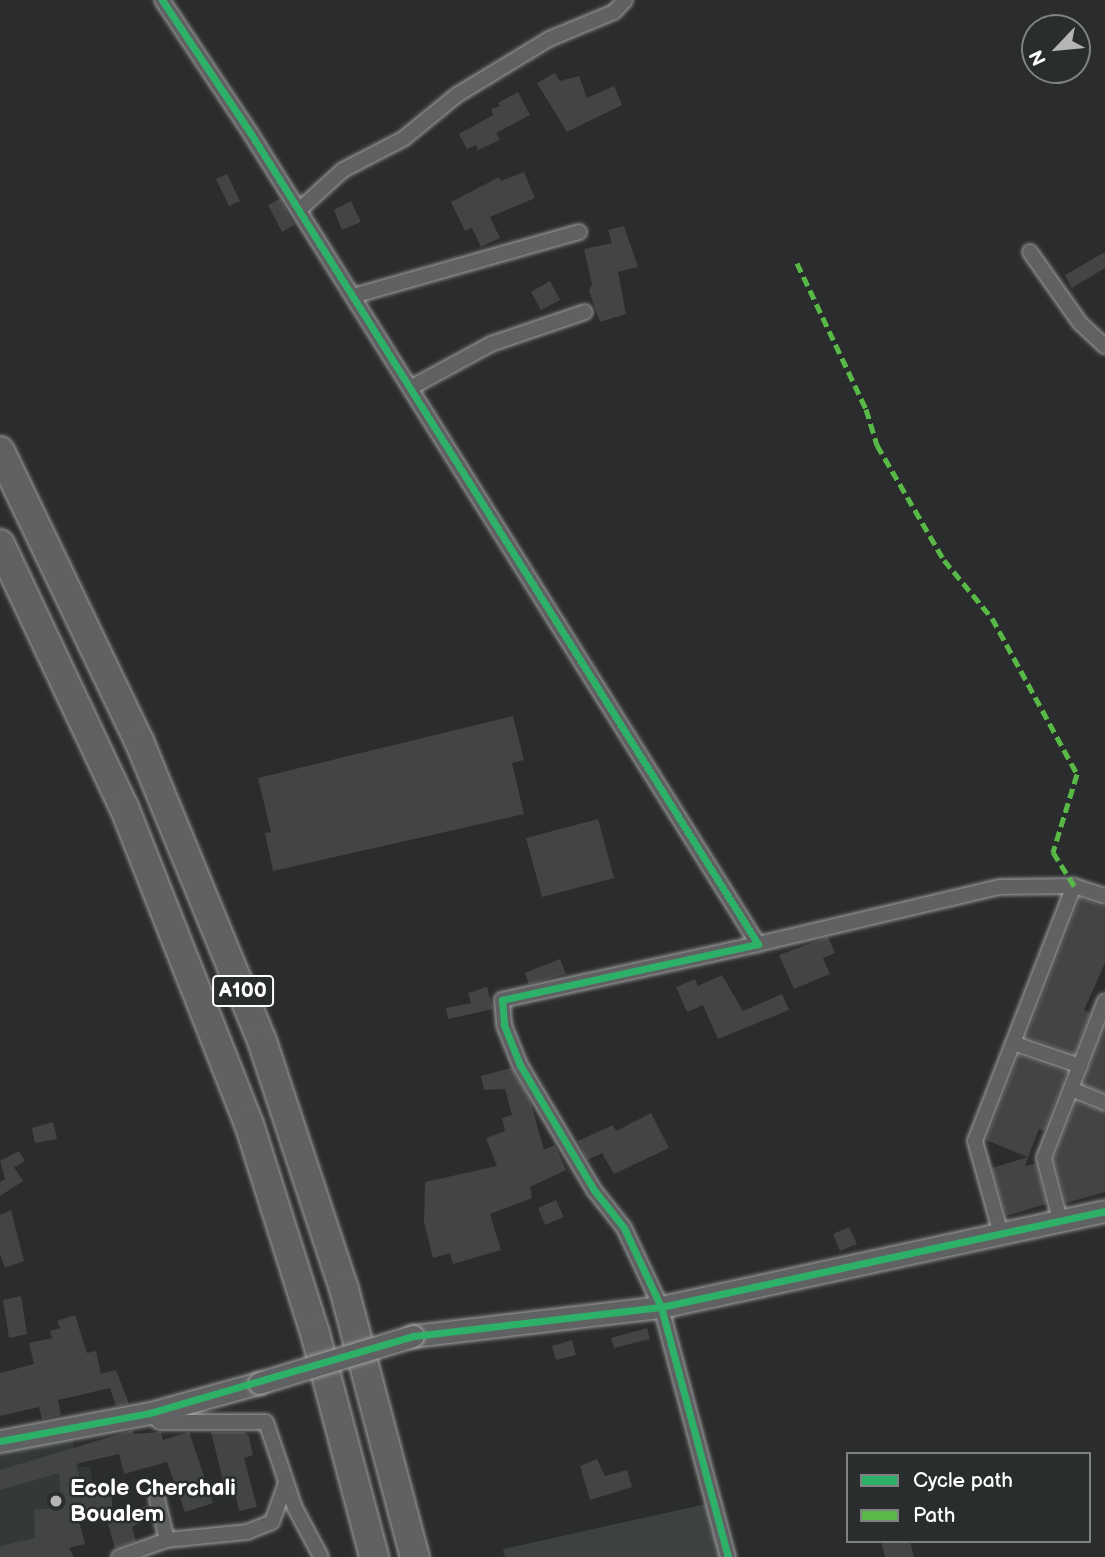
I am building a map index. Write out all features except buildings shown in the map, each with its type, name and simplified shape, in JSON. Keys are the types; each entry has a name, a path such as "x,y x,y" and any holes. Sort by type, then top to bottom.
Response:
{"highway":[{"name":"A100","path":"0,451 139,741 262,1041 344,1289 415,1557"},
{"name":"A100","path":"0,544 124,807 236,1089 315,1333 374,1557"}],"street":[{"path":"162,0 299,210 758,944"},
{"path":"299,210 343,170 403,139 457,95 549,39 614,12 625,0"},
{"path":"353,296 579,232"},
{"path":"1030,252 1080,323 1105,346"},
{"path":"410,388 491,344 585,312"},
{"path":"1001,1234 975,1141 1073,886"},
{"path":"728,1557 660,1307 624,1228 594,1189 520,1065 505,1025 502,1000 758,944 999,887 1073,886 1105,897"},
{"path":"1060,1220 1044,1158 1105,1001"},
{"path":"1013,1043 1080,1066"},
{"path":"1071,1089 1105,1103"},
{"path":"0,1441 150,1413 413,1336 660,1307 1105,1212"},
{"path":"150,1413 160,1422 266,1422 286,1482 321,1557"},
{"path":"119,1557 167,1540 247,1532 272,1522 286,1482"},
{"path":"157,1499 167,1540"}],"shaded area":[{"name":"Ecole Cherchali Boualem","path":"71,1435 79,1467 90,1467 93,1486 112,1485 112,1517 62,1519 58,1547 0,1557 0,1450"},
{"path":"706,1504 720,1557 505,1557 503,1549"}],"marked path":[{"path":"797,263 866,409 877,445 944,560 992,618 1077,774 1053,852 1074,886"}],"cycle path":[{"path":"162,0 251,134 758,944 502,1000 504,1025 520,1065 594,1190 624,1228 661,1307 728,1557"},
{"path":"0,1441 150,1413 413,1336 661,1307 1105,1211"}],"place":[{"name":"Ecole Cherchali Boualem","path":"56,1501"}]}
